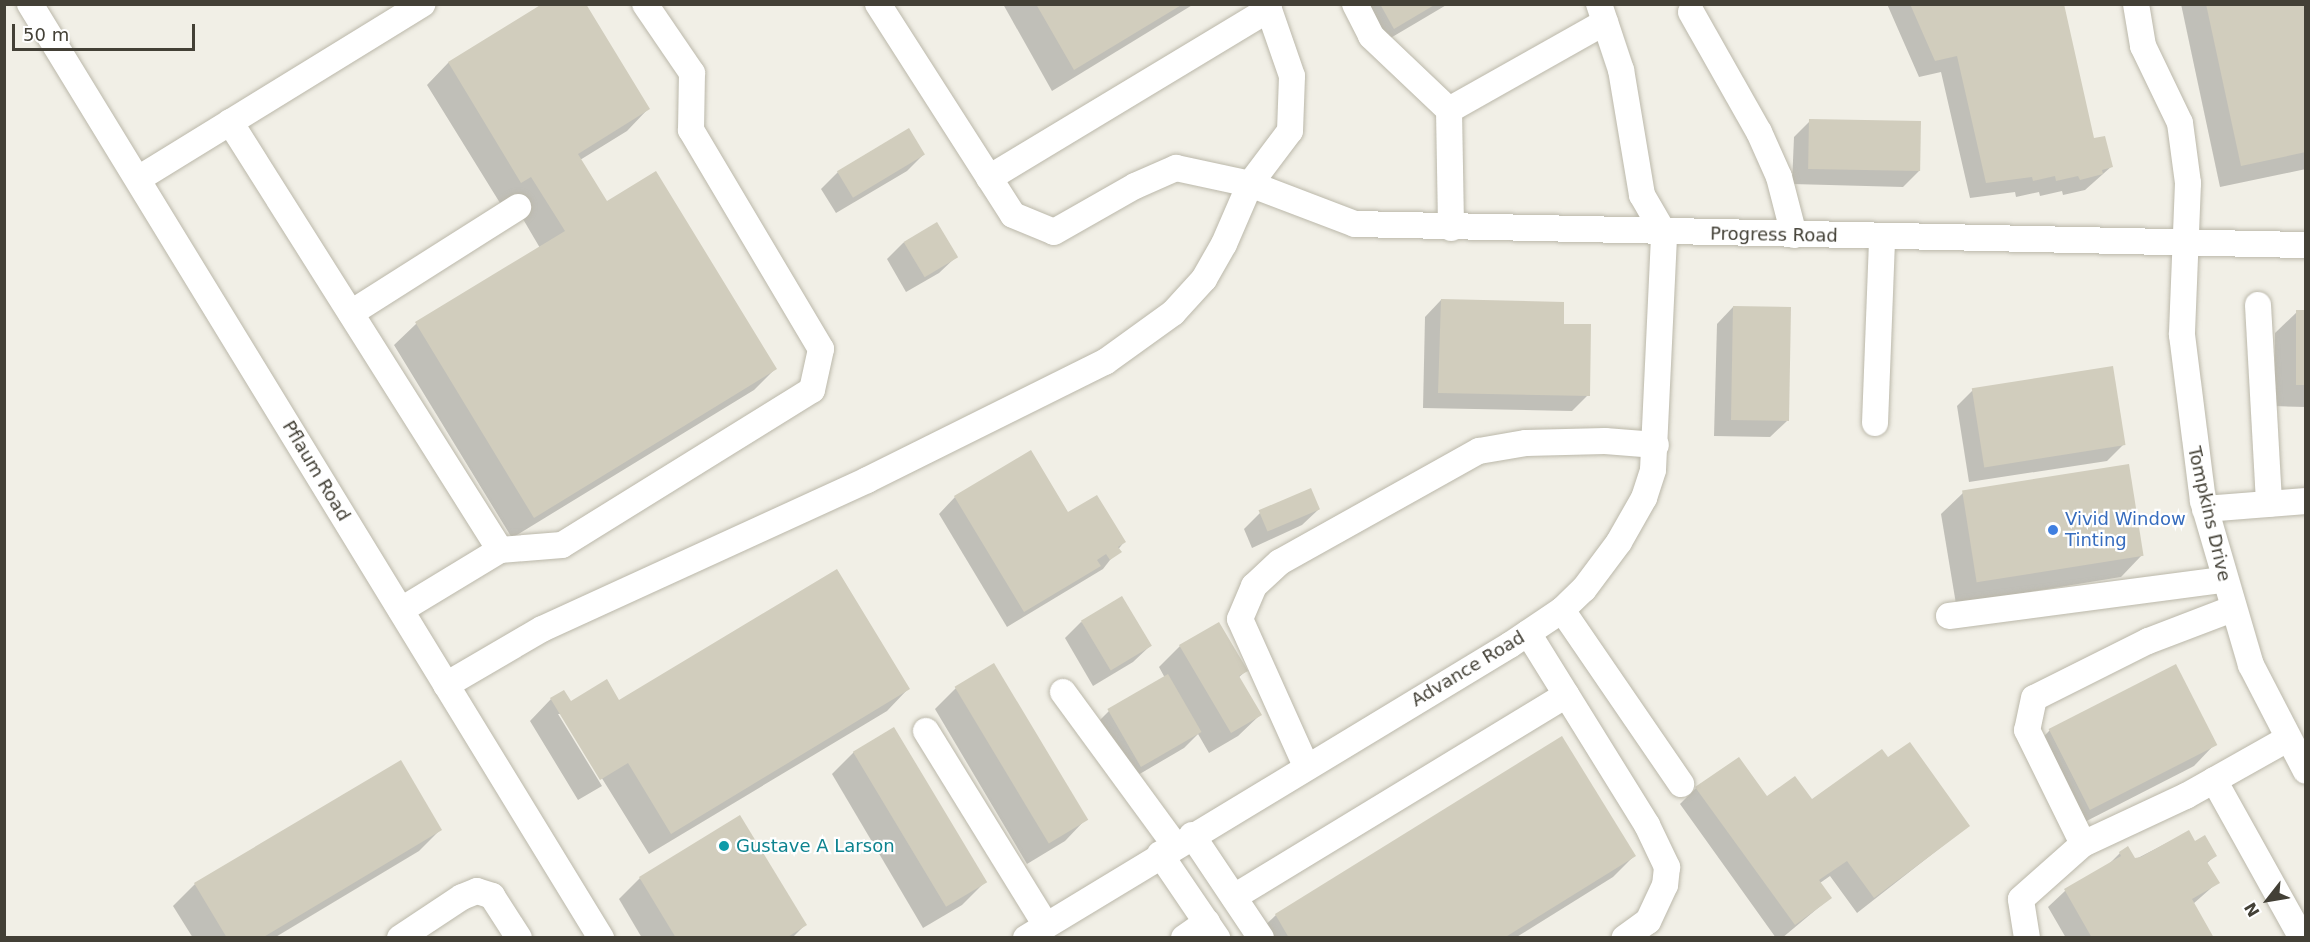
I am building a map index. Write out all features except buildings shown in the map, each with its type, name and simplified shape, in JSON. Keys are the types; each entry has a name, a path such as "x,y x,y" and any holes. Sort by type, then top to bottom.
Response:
{"street":[{"path":"138,179 423,4"},
{"path":"400,610 500,550 562,545 812,390 821,349 691,130 692,73 645,4"},
{"path":"446,685 542,629 867,480 1105,362 1173,313 1204,279 1224,244 1250,184 1290,131 1292,76 1268,7 989,178 878,4"},
{"path":"1355,4 1371,36 1449,110 1450,228"},
{"name":"Tompkins Drive","path":"2136,4 2143,46 2180,123 2188,183 2182,335 2190,424 2205,509 2223,580 2251,665 2287,739 2306,771"},
{"name":"Pflaum Road","path":"35,6 601,938"},
{"path":"1691,12 1759,132 1779,177 1794,236"},
{"path":"1449,110 1602,14 1621,70 1642,195 1664,233"},
{"path":"230,122 500,550"},
{"name":"Progress Road","path":"989,178 1013,215 1054,232 1135,186 1176,168 1250,184 1355,224 1794,236 2306,244"},
{"path":"351,313 518,207"},
{"name":"Advance Road","path":"1036,931 1528,633 1562,610 1584,589 1634,516 1653,470 1664,233"},
{"path":"1875,423 1882,237"},
{"path":"2258,305 2268,504"},
{"path":"1306,766 1240,619 1254,586 1280,562 1479,451 1526,443 1605,441 1656,444"},
{"path":"2205,509 2306,501"},
{"path":"1949,616 2223,580"},
{"path":"2084,844 2027,730 2034,698 2148,641 2232,609"},
{"path":"1562,610 1681,784"},
{"path":"1528,633 1647,825 1667,867 1665,885 1648,921 1625,938"},
{"path":"1064,692 1176,845 1234,897 1261,938"},
{"path":"1234,897 1566,695"},
{"path":"926,731 1036,931"},
{"path":"2027,938 2021,899 2084,844 2214,780 2287,739"},
{"path":"2214,780 2304,937"},
{"path":"1176,845 1212,930 1184,938"},
{"path":"400,938 462,897 477,891 492,896 519,938"}],"place":[{"name":"Vivid Window Tinting","path":"2053,530"},
{"name":"Gustave A Larson","path":"724,846"}]}
